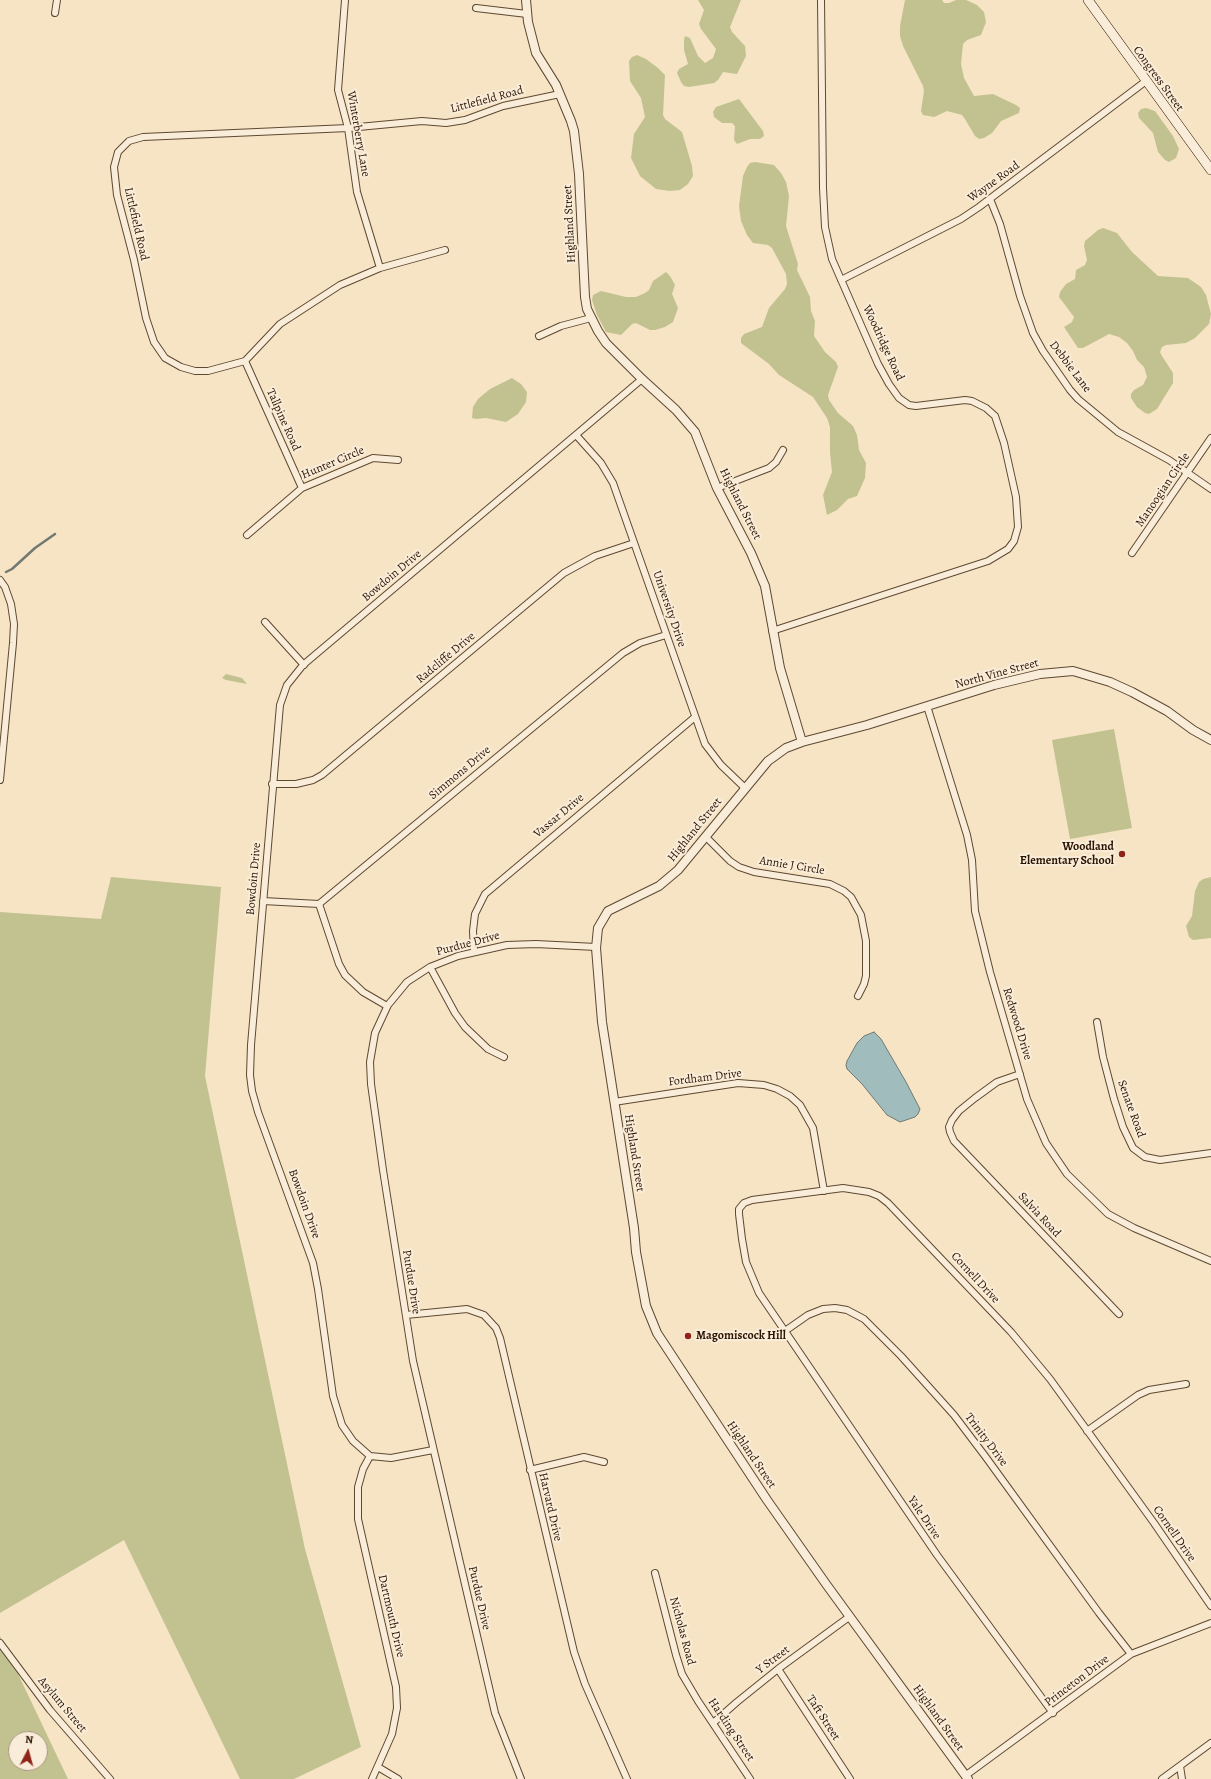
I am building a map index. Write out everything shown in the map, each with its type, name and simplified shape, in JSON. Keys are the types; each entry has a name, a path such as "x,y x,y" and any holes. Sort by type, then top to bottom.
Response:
{"main road":[{"name":"Congress Street","path":"1088,0 1211,170"}],"street":[{"path":"55,13 57,0"},
{"name":"Winterberry Lane","path":"345,0 338,90 348,128 357,192 380,268"},
{"name":"Highland Street","path":"526,0 527,14 536,53 560,94 571,121 576,143 581,197 585,298 591,318 606,343 676,410 690,425 697,437 717,488 751,553 765,586 772,631 780,668 802,742 792,745 774,756 745,788 678,870 662,884 643,895 614,907 606,913 598,928 596,947 600,1002 640,1276 646,1306 652,1324 769,1504 967,1777"},
{"name":"Woodridge Road","path":"772,631 988,560 1008,549 1014,541 1018,527 1016,498 1004,443 995,416 986,408 972,401 916,406 899,398 878,364 832,259 824,218 821,0"},
{"path":"476,8 527,14"},
{"name":"Wayne Road","path":"842,280 960,219 990,199 1146,81"},
{"name":"Littlefield Road","path":"245,361 208,371 195,371 181,367 165,358 154,342 146,318 134,260 117,195 114,167 118,152 129,141 143,137 348,128 422,121 446,123 465,120 504,106 560,94"},
{"name":"Debbie Lane","path":"990,199 998,217 1020,296 1034,333 1043,351 1070,390 1078,399 1118,432 1188,472 1211,489"},
{"path":"245,361 280,324 340,285 380,268 445,250"},
{"path":"539,336 561,326 591,318"},
{"name":"Tallpine Road","path":"245,361 302,488"},
{"name":"Bowdoin Drive","path":"370,1456 350,1437 338,1415 333,1396 315,1268 258,1112 252,1091 250,1062 272,784 278,715 281,699 287,686 304,664 642,379"},
{"name":"University Drive","path":"576,435 601,462 610,477 695,717 708,749 722,766 745,788"},
{"name":"Manoogian Circle","path":"1132,553 1211,438"},
{"path":"717,488 769,468 776,462 783,450"},
{"name":"Hunter Circle","path":"247,535 302,488 373,458 398,460"},
{"name":"Radcliffe Drive","path":"272,784 296,784 313,780 322,775 564,573 594,556 634,542"},
{"path":"0,580 12,604 14,624 0,780"},
{"path":"265,622 304,664"},
{"name":"Simmons Drive","path":"319,904 623,653 651,639 666,635"},
{"name":"North Vine Street","path":"802,742 994,685 1040,674 1072,671 1110,682 1132,692 1167,711 1193,730 1211,740"},
{"name":"Redwood Drive","path":"927,706 967,835 972,860 977,920 996,992 1029,1104 1046,1143 1061,1167 1079,1188 1100,1208 1120,1221 1211,1261"},
{"name":"Vassar Drive","path":"474,952 474,914 485,894 695,717"},
{"name":"Annie J Circle","path":"706,837 730,861 739,867 754,872 830,884 844,891 851,897 861,915 866,941 866,976 858,996"},
{"path":"263,901 319,904 339,964 345,975 363,992 387,1006"},
{"name":"Purdue Drive","path":"521,1779 495,1713 413,1361 371,1084 370,1062 373,1043 380,1019 387,1006 407,982 430,967 450,958 495,947 521,944 596,947"},
{"path":"430,967 455,1013 465,1027 488,1049 504,1057"},
{"name":"Senate Road","path":"1097,1022 1103,1057 1114,1099 1130,1144 1148,1158 1160,1160 1211,1153"},
{"name":"Salvia Road","path":"1020,1074 997,1082 959,1111 952,1120 949,1128 954,1141 1119,1314"},
{"name":"Fordham Drive","path":"614,1102 738,1083 764,1085 777,1089 790,1096 800,1105 813,1128 824,1191"},
{"name":"Cornell Drive","path":"785,1331 759,1293 749,1271 742,1239 739,1209 744,1203 752,1200 842,1188 862,1190 879,1196 892,1206 1011,1332 1050,1379 1154,1523 1211,1606"},
{"name":"Trinity Drive","path":"785,1331 808,1315 831,1308 847,1310 864,1319 901,1356 952,1413 988,1459 1099,1613 1131,1654"},
{"name":"Harvard Drive","path":"406,1316 467,1309 484,1315 493,1322 500,1338 574,1652 586,1684 627,1779"},
{"name":"Yale Drive","path":"785,1331 937,1556 1053,1713"},
{"path":"1087,1431 1138,1395 1149,1390 1186,1384"},
{"path":"370,1456 391,1458 433,1450"},
{"name":"Dartmouth Drive","path":"370,1456 363,1469 358,1487 357,1503 359,1523 396,1687 397,1708 392,1734 372,1779"},
{"path":"530,1470 584,1457 604,1462"},
{"name":"Nicholas Road","path":"655,1574 676,1656 682,1674 693,1693"},
{"name":"Y Street","path":"713,1723 778,1669 850,1616"},
{"name":"Princeton Drive","path":"967,1777 1131,1654 1211,1623"},
{"name":"Asylum Street","path":"0,1643 50,1710 110,1779"},
{"name":"Taft Street","path":"778,1669 850,1779"},
{"name":"Harding Street","path":"693,1693 750,1779"},
{"path":"1162,1779 1211,1743"},
{"path":"1180,1766 1182,1779"},
{"path":"378,1767 398,1779"}],"green space":[{"path":"698,0 741,0 730,27 732,32 745,46 746,56 737,74 723,72 714,83 689,87 684,86 677,73 679,69 688,64 684,50 685,36 690,38 698,56 705,63 713,58 716,49 699,24 704,10"},
{"path":"905,0 942,0 944,3 949,3 956,0 966,0 977,5 984,12 986,22 981,35 967,40 963,44 961,64 964,78 974,96 993,94 1016,105 1020,108 1019,113 1001,121 992,133 979,139 975,136 962,115 947,111 934,117 923,115 921,111 924,91 923,86 903,46 900,36 900,26"},
{"path":"637,55 646,59 665,75 663,115 665,119 682,132 692,166 693,176 688,184 680,190 670,191 656,189 640,176 631,158 634,134 645,117 641,98 630,81 629,61 632,57"},
{"path":"739,99 763,131 764,136 760,139 750,139 737,144 734,140 735,126 732,123 722,123 714,117 713,112 716,107"},
{"path":"1146,108 1155,111 1173,136 1179,149 1176,158 1169,162 1165,160 1158,152 1153,133 1139,118 1138,113 1141,109"},
{"path":"755,162 774,165 786,182 789,196 786,226 798,264 797,270 810,297 811,311 815,321 814,336 825,352 836,362 838,367 828,395 829,400 838,413 853,426 857,435 859,450 866,463 865,478 857,496 848,499 837,510 827,515 823,495 832,472 830,427 827,418 813,397 779,375 769,364 741,343 741,338 744,334 762,327 769,308 785,289 787,284 786,274 772,248 768,245 753,243 747,235 741,221 739,206 743,176 750,163"},
{"path":"1103,228 1117,233 1132,252 1158,276 1188,278 1201,287 1206,295 1211,314 1209,324 1195,338 1186,343 1166,345 1162,347 1160,352 1173,373 1173,383 1157,409 1149,414 1137,407 1131,398 1131,394 1134,390 1143,385 1147,377 1144,367 1137,360 1127,343 1119,337 1109,334 1083,348 1078,348 1064,327 1072,322 1074,317 1059,297 1060,292 1066,284 1075,279 1076,270 1085,265 1087,260 1084,246 1085,241 1098,230"},
{"path":"666,272 675,285 672,294 678,308 673,322 665,327 655,330 650,330 636,323 632,324 621,335 606,332 597,315 592,300 593,295 601,291 626,297 636,297 649,290 653,281"},
{"path":"512,378 521,384 527,392 526,402 518,414 506,422 486,418 472,418 473,407 478,399 490,389"},
{"path":"226,674 242,678 247,684 222,678"},
{"path":"1114,729 1132,828 1070,839 1052,740"},
{"path":"111,877 221,887 205,1076 305,1549 361,1747 294,1779 240,1779 124,1540 0,1613 0,912 101,919"},
{"path":"1211,877 1211,938 1193,940 1189,937 1186,926 1192,916 1195,891 1199,882 1203,879"},
{"path":"0,1636 45,1731 8,1731 8,1771 48,1771 48,1737 68,1779 0,1779"}],"water":[{"path":"874,1032 881,1039 920,1109 915,1117 900,1122 887,1115 862,1084 847,1069 847,1061 857,1043 864,1036"}],"waterway":[{"path":"6,572 12,569 35,548 55,534"}],"place":[{"name":"Woodland Elementary School","path":"1122,854"},
{"name":"Magomiscock Hill","path":"688,1336"}]}
